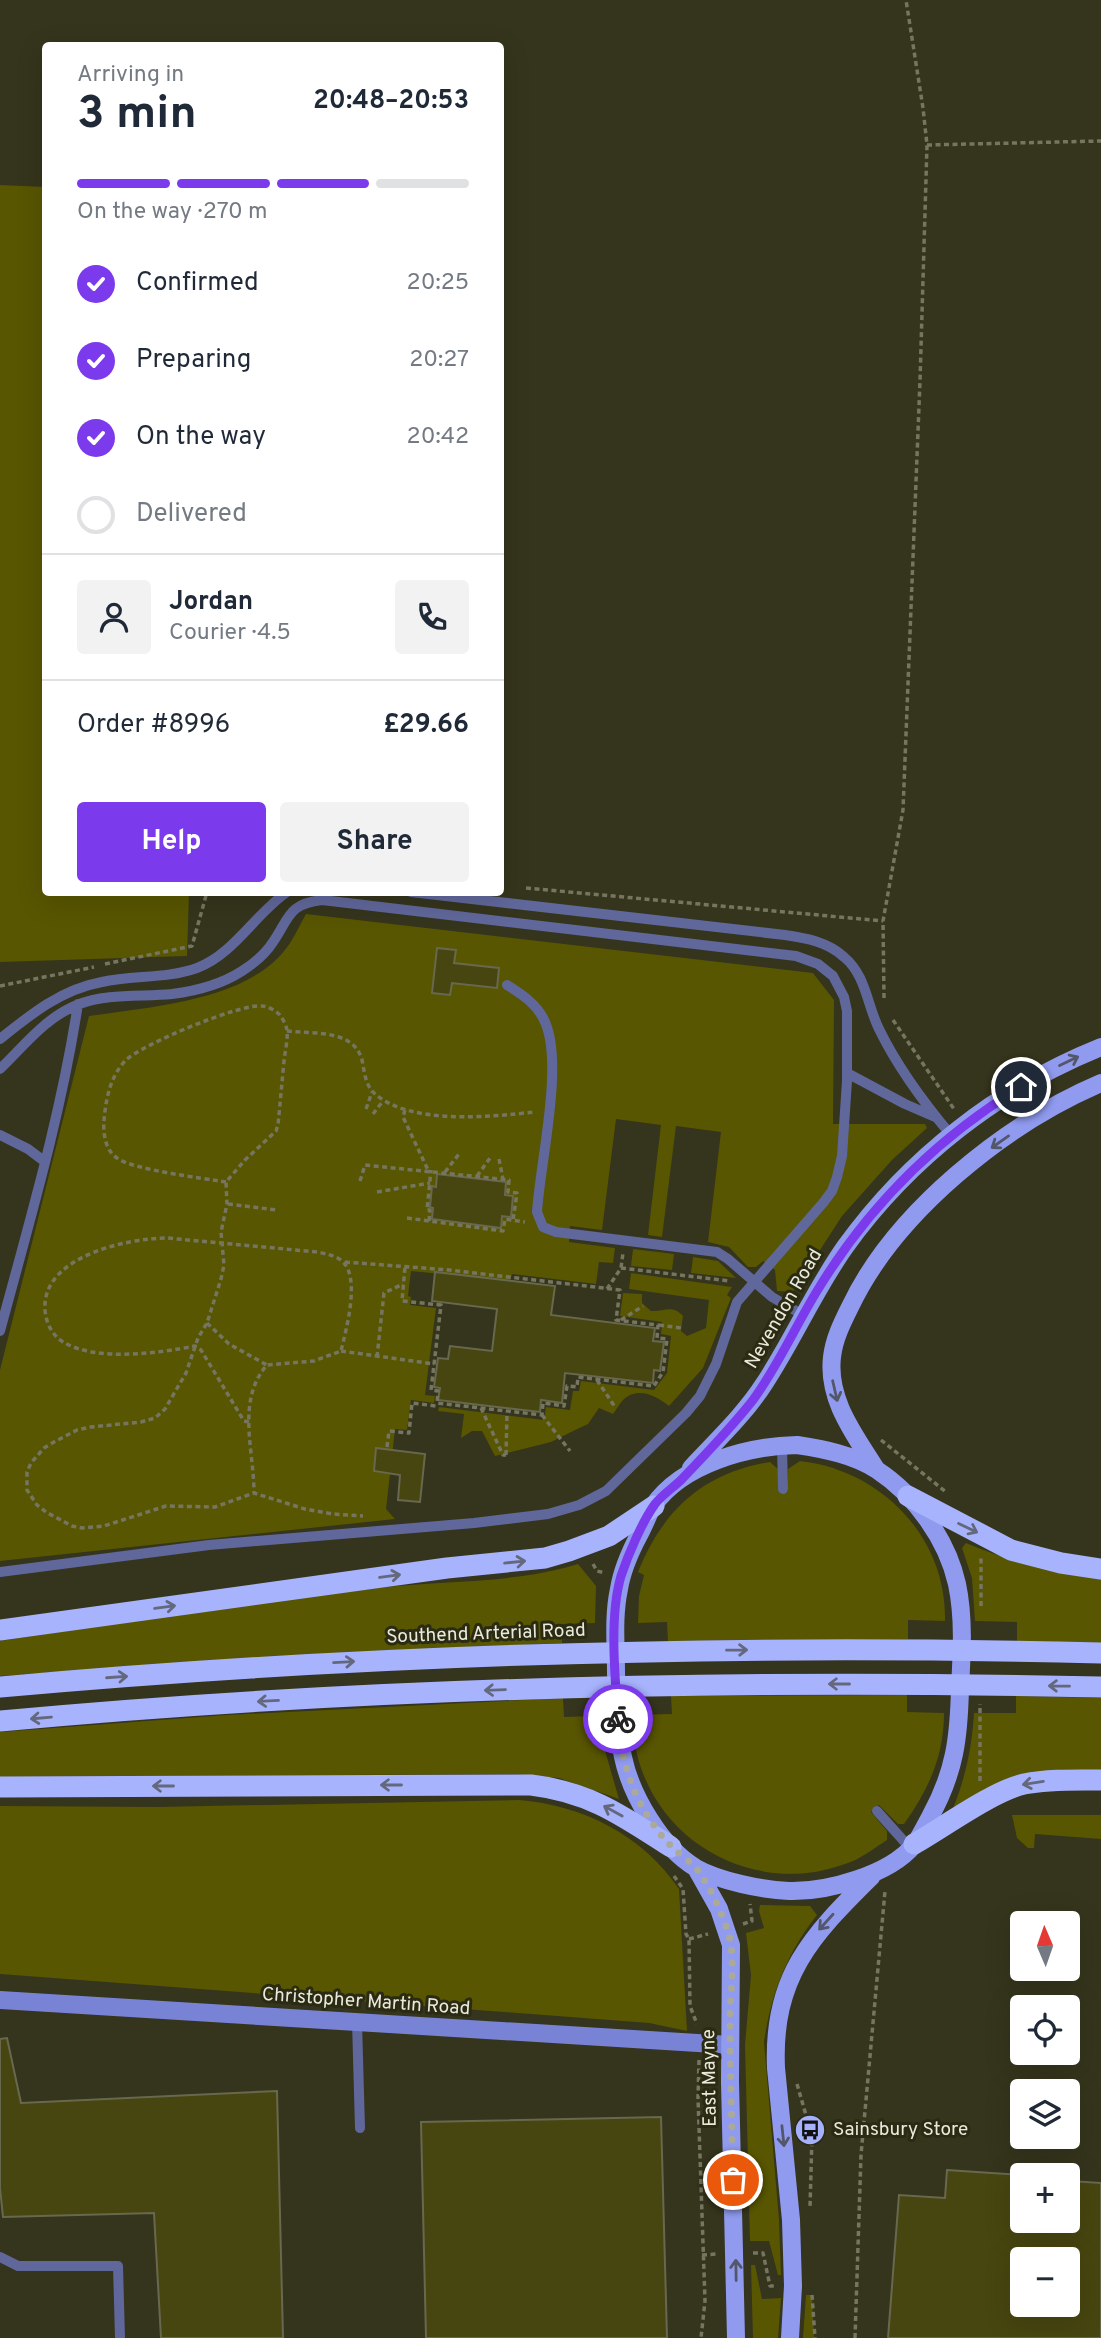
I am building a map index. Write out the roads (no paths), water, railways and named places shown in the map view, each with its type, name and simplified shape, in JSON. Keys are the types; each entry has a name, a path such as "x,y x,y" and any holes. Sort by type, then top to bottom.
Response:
{"highway":[{"path":"908,1496 1011,1550 1061,1563 1101,1569"},
{"path":"0,1630 447,1568 545,1558 569,1552 609,1535 653,1506"},
{"name":"Southend Arterial Road","path":"0,1687 281,1666 562,1653 907,1650 1101,1653"},
{"path":"0,1721 357,1696 563,1688 907,1684 1101,1687"},
{"path":"912,1846 985,1801 1022,1784 1101,1780"},
{"path":"0,1787 531,1785 557,1788 597,1802 671,1847"}],"main road":[{"name":"Nevendon Road","path":"680,1481 751,1402 778,1362 830,1269 861,1227 915,1167 951,1135 1021,1087 1101,1047"},
{"path":"876,1469 843,1416 832,1375 835,1341 859,1287 918,1212 956,1175 995,1144 1043,1112 1101,1083"},
{"path":"790,2338 793,2269 791,2220 776,2068 778,2018 785,1992 804,1951 825,1923 874,1873 912,1846 939,1801 954,1759 959,1722 961,1625 958,1587 944,1543 908,1496 876,1469 835,1452 805,1446 782,1446 736,1453 704,1466 680,1481 653,1506 621,1577 615,1635 617,1699 622,1755 632,1788 671,1847 696,1868 746,1885 793,1891 828,1886 874,1873"},
{"name":"East Mayne","path":"696,1868 719,1909 731,1945 730,2045 736,2338"}],"street":[{"name":"Christopher Martin Road","path":"0,2000 357,2022 699,2036 730,2045"}],"lane":[{"path":"0,1039 46,1004 81,986 168,974 198,967 229,947 281,896"},
{"path":"446,896 785,935 822,943 846,958 861,979 878,1028 935,1116 951,1135"},
{"path":"0,1069 46,1024 78,1004 113,997 171,994 210,986 243,970 272,943 291,911 310,902 338,901 808,960 833,976 844,997 848,1027 842,1156 832,1191 737,1302 716,1364 700,1396 606,1491 579,1506 548,1514 474,1523 209,1545 0,1572"},
{"path":"507,985 537,1007 551,1037 552,1076 537,1201 540,1224 556,1232 717,1252 772,1297 803,1315"},
{"path":"0,1331 44,1161 73,1039 78,1004"},
{"path":"847,1073 905,1104 935,1116"},
{"path":"0,1135 28,1149 44,1161"},
{"path":"782,1446 783,1489"},
{"path":"877,1811 912,1846"},
{"path":"357,2022 360,2128"},
{"path":"0,2257 18,2266 118,2266 120,2338"}],"place":[{"name":"Sainsbury Store","path":"810,2130"}]}
